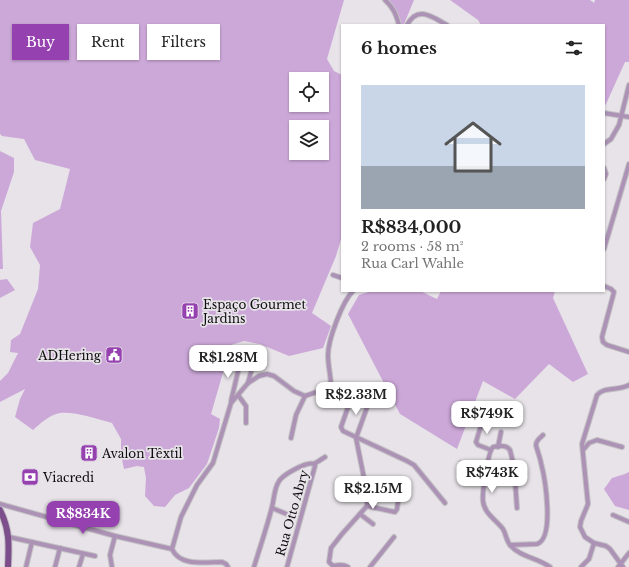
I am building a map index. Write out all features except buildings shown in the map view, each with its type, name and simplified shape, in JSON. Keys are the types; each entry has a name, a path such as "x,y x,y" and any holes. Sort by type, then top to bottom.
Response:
{"main road":[{"path":"0,510 9,537 8,567"}],"street":[{"path":"385,0 391,6 399,24"},
{"path":"408,24 411,19 420,14 431,16 445,24"},
{"path":"605,143 611,139 616,132 629,85"},
{"path":"605,113 629,117"},
{"path":"605,246 629,164"},
{"path":"333,274 341,278"},
{"path":"605,286 614,292 602,337 603,342 607,345 629,352"},
{"path":"331,387 328,354 329,347 339,313 352,292"},
{"path":"248,383 258,350"},
{"path":"172,550 181,516 197,486 213,464 231,403 241,359"},
{"path":"231,403 248,383 259,376 267,374 274,376 294,391 305,396 331,387 370,399 356,438 367,493 367,506 331,548 329,558 329,562 333,566 340,564 348,567"},
{"path":"629,385 620,389 601,391 597,395 584,438 582,450 588,504 581,520 580,527 585,537 594,544 602,545 610,549 621,566 629,552"},
{"path":"353,393 341,427 342,431 414,465 444,503"},
{"path":"238,394 246,406 246,423"},
{"path":"291,438 296,415 305,396"},
{"path":"483,419 476,442 478,445 491,450 493,448 505,446 510,450 514,466 517,508"},
{"path":"498,447 501,432"},
{"path":"510,545 541,543 546,533 548,513 546,491 542,464 536,444 538,439 543,435"},
{"path":"582,450 589,443 597,440 622,447"},
{"path":"491,450 484,485 483,502 485,507 504,530 506,539 510,545 517,551 550,567"},
{"path":"254,567 278,483 282,477 309,463 314,464 325,457"},
{"path":"461,463 470,474 484,485"},
{"name":"Rua Otto Abry","path":"287,567 315,466 314,464"},
{"path":"367,506 395,512 397,510 400,495"},
{"path":"0,504 115,536 172,550 177,556 186,561 222,562 228,567"},
{"path":"272,508 289,515"},
{"path":"360,514 373,524"},
{"path":"613,515 629,522"},
{"path":"112,567 110,555 115,536"},
{"path":"9,537 94,556"},
{"path":"370,567 394,537"},
{"path":"26,567 32,542"},
{"path":"581,567 589,558 594,544"},
{"path":"55,567 60,548"},
{"path":"80,567 83,554"}],"shaded area":[{"path":"0,0 344,0 327,59 334,71 341,74 341,239 336,256 312,313 331,326 323,348 289,356 260,344 244,341 231,345 211,414 220,419 219,428 207,464 189,488 175,495 165,507 154,506 145,496 146,478 144,467 137,466 124,469 121,455 121,439 112,423 78,414 60,413 49,417 33,430 15,417 20,399 25,389 0,402 0,381 8,373 18,353 10,352 11,340 20,334 38,289 40,265 30,247 33,223 60,209 70,169 35,160 24,139 2,136 0,134"},
{"path":"389,0 414,0 404,24 401,24 400,18"},
{"path":"450,0 590,0 594,3 595,0 629,0 629,62 625,62 605,105 605,24 480,24 478,20"},
{"path":"0,151 14,158 14,172 1,211 3,269 0,269"},
{"path":"7,279 15,290 0,298 0,280"},
{"path":"369,292 422,292 437,299 440,292 555,292 553,298 588,374 573,382 549,364 515,399 483,381 457,449 400,414 348,314 359,295"},
{"path":"629,472 629,510 615,506 604,489 612,478"}],"place":[{"name":"Espaço Gourmet Jardins","path":"190,311"},
{"name":"ADHering","path":"114,355"},
{"name":"Avalon Têxtil","path":"89,453"},
{"name":"Viacredi","path":"30,477"}]}
